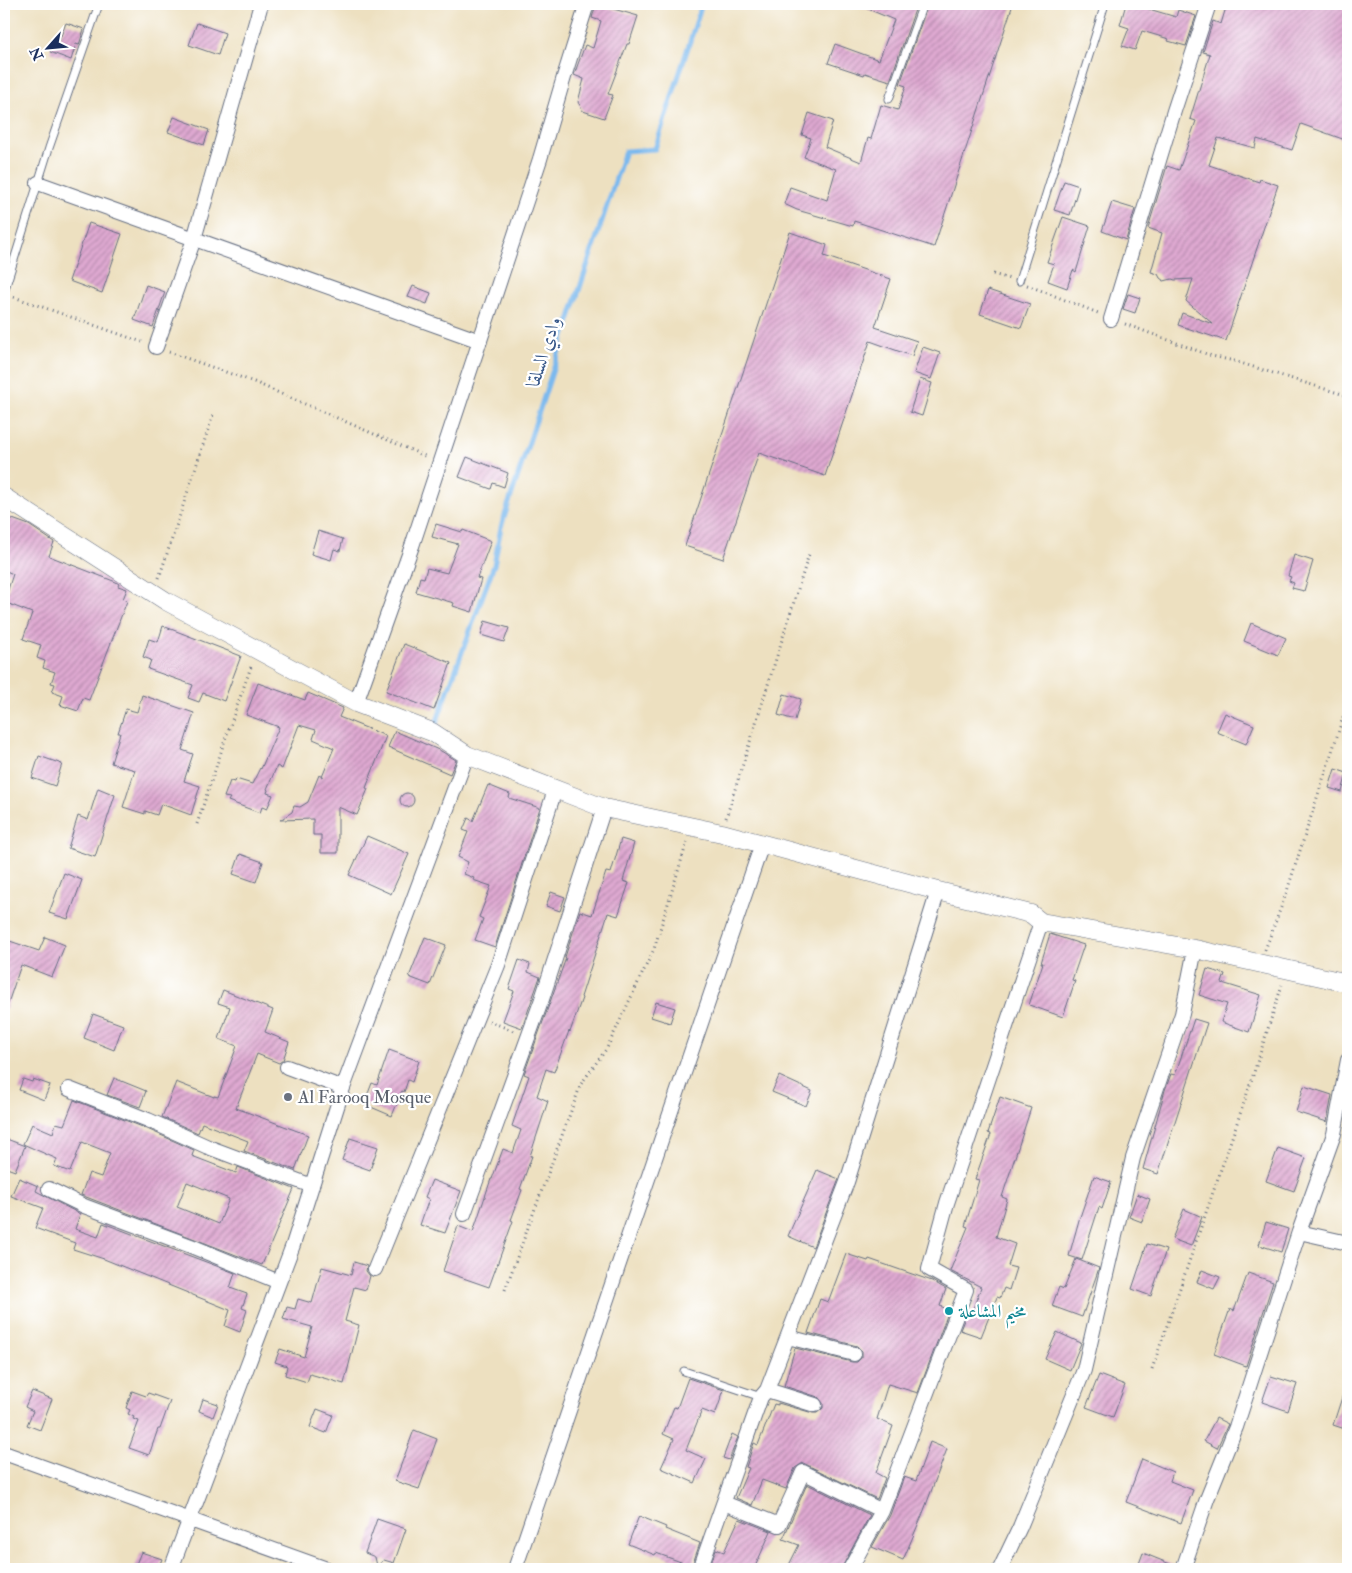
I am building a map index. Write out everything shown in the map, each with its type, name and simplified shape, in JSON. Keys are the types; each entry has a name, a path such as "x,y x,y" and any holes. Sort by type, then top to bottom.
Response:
{"street":[{"path":"156,347 194,239 261,4"},
{"path":"356,703 412,546 540,160 587,4"},
{"path":"1111,319 1174,111 1209,4"},
{"path":"38,183 480,341"},
{"path":"5,501 166,601 258,650 298,677 356,703 432,732 467,756 604,808 722,833 1031,914 1041,922 1196,949 1348,983"},
{"path":"171,1569 279,1282 343,1088 467,756"},
{"path":"375,1269 498,965 555,790"},
{"path":"464,1214 542,998 604,808"},
{"path":"515,1569 762,844"},
{"path":"700,1569 764,1394 788,1337 847,1182 938,891"},
{"path":"850,1569 882,1511 966,1290 929,1269 947,1203 1041,922"},
{"path":"1000,1569 1020,1527 1084,1370 1133,1158 1182,1014 1196,949"},
{"path":"1183,1569 1207,1499 1236,1427 1299,1232 1334,1134 1348,1060"},
{"path":"287,1067 343,1088"},
{"path":"70,1089 148,1120 208,1147 312,1186"},
{"path":"48,1188 84,1206 191,1246 279,1282"},
{"path":"1299,1232 1348,1243"},
{"path":"788,1337 854,1354"},
{"path":"764,1394 815,1405"},
{"path":"4,1453 327,1569"},
{"path":"724,1504 779,1525 803,1472 882,1511"}],"lane":[{"path":"4,292 38,183 99,4"},
{"path":"889,99 923,4"},
{"path":"1019,281 1105,4"},
{"path":"684,1371 764,1394"}],"path":[{"path":"993,274 1019,281 1111,319 1212,356 1234,360 1348,396"},
{"path":"13,296 254,382 439,463"},
{"path":"154,592 214,412"},
{"path":"722,833 810,550"},
{"path":"197,824 258,650"},
{"path":"1260,964 1286,894 1348,702"},
{"path":"505,1290 581,1084 607,1048 654,949 692,827"},
{"path":"1152,1370 1245,1100 1287,970"},
{"path":"477,1016 528,1037"}],"building":[{"path":"596,4 638,16 629,44 627,44 608,94 613,95 604,118 583,111 578,102 584,79 574,75 585,45 593,48 601,21 592,18"},
{"path":"856,4 917,4 890,81 828,63 835,44 879,60 894,20"},
{"path":"928,4 1013,4 934,247 854,221 853,226 797,210 784,204 790,187 827,200 836,169 804,157 811,138 802,135 809,113 833,121 825,147 861,162 868,138 871,139 881,105 898,110 906,86 900,84"},
{"path":"1126,4 1132,4 1176,17 1178,10 1196,16 1186,46 1142,31 1135,50 1122,46 1129,28 1120,25"},
{"path":"1227,4 1348,4 1348,141 1301,124 1292,150 1257,139 1255,148 1218,138 1209,165 1259,182 1260,179 1278,185 1226,341 1178,325 1182,313 1213,324 1186,301 1193,279 1164,281 1158,274 1151,272 1162,233 1148,228 1167,166 1179,170 1196,121 1190,119 1210,54 1203,52 1213,21 1221,24"},
{"path":"66,23 84,29 79,45 76,44 71,60 50,52 54,39 59,41"},
{"path":"197,23 225,33 218,55 189,45"},
{"path":"174,117 209,130 204,145 168,132"},
{"path":"1064,181 1079,186 1070,215 1054,210"},
{"path":"1112,202 1135,209 1126,240 1102,231"},
{"path":"1063,217 1090,226 1076,272 1073,270 1067,288 1048,281 1054,264 1047,262"},
{"path":"89,223 122,234 102,293 69,281"},
{"path":"790,232 827,245 824,256 891,279 875,327 917,341 912,356 870,341 825,476 759,453 723,559 685,546"},
{"path":"146,285 165,292 153,327 134,320"},
{"path":"413,286 431,293 427,304 408,297"},
{"path":"988,290 1030,304 1021,328 980,314"},
{"path":"1128,294 1140,298 1135,313 1123,309"},
{"path":"923,347 940,353 931,379 914,373"},
{"path":"920,379 932,383 922,416 910,412"},
{"path":"467,457 508,473 504,487 493,483 491,489 459,477"},
{"path":"7,517 29,525 54,542 49,556 116,582 119,584 118,586 127,589 123,599 127,601 89,700 83,698 78,711 60,705 63,696 52,692 55,684 51,683 55,672 43,668 45,661 37,658 41,645 23,639 32,613 4,602 13,574 4,570 4,525"},
{"path":"436,524 462,532 463,530 491,541 477,578 481,579 472,612 453,606 454,603 416,592 420,577 424,578 427,568 447,573 458,544 432,537"},
{"path":"318,531 343,539 340,551 334,549 331,560 311,554"},
{"path":"1294,555 1313,561 1304,591 1292,588 1294,583 1289,581 1291,577 1288,576"},
{"path":"485,621 509,628 504,642 481,635"},
{"path":"1251,623 1286,638 1278,655 1244,641"},
{"path":"163,626 241,656 224,701 203,693 199,702 188,698 193,685 148,669 151,660 143,657 149,639 158,642"},
{"path":"404,644 451,663 434,710 386,691"},
{"path":"258,683 305,700 308,693 343,708 339,717 386,736 357,815 338,807 338,853 321,853 321,835 313,835 313,819 280,820 292,812 294,806 300,807 308,802 319,775 322,777 334,748 313,739 316,730 299,725 282,769 277,766 267,789 267,793 273,795 267,809 262,807 260,813 228,801 230,798 224,797 230,781 235,782 236,779 252,784 261,769 279,727 246,715"},
{"path":"784,694 801,699 795,720 778,715"},
{"path":"142,695 194,713 182,750 193,754 184,781 200,786 191,815 161,804 157,815 145,811 145,814 123,807 135,770 111,763 126,709 137,712"},
{"path":"1225,713 1254,725 1246,744 1217,732"},
{"path":"395,731 441,751 456,760 450,774 388,747"},
{"path":"39,756 62,764 55,786 32,778"},
{"path":"1335,769 1347,773 1342,792 1329,788"},
{"path":"488,785 510,794 509,798 540,808 495,947 475,940 483,919 479,917 491,886 473,880 474,878 464,874 468,862 458,857 468,832 463,830 468,818 473,821"},
{"path":"98,788 115,795 95,857 68,848 78,816 88,820"},
{"path":"404,793 410,793 414,800 410,807 404,807 400,803 400,797"},
{"path":"367,836 409,854 391,894 349,875"},
{"path":"621,839 634,843 623,881 629,883 618,916 608,913 582,998 554,1072 546,1069 537,1096 548,1101 520,1189 522,1190 511,1220 513,1221 489,1287 443,1271 458,1226 473,1232 503,1149 513,1153 521,1130 512,1126 529,1076 524,1074 566,958 580,911 592,915 606,872 611,873"},
{"path":"240,854 263,862 256,882 233,874"},
{"path":"64,873 82,880 68,919 49,913"},
{"path":"551,892 565,897 560,911 546,906"},
{"path":"1050,934 1084,945 1072,980 1075,981 1063,1017 1029,1005 1043,963 1041,963"},
{"path":"45,937 65,945 52,977 21,965 6,1009 4,1008 4,939 39,951"},
{"path":"425,937 446,945 430,985 409,977"},
{"path":"519,960 530,964 528,972 540,977 522,1028 503,1021 514,991 509,989"},
{"path":"1207,969 1225,974 1222,983 1261,995 1249,1032 1221,1022 1227,1004 1199,995"},
{"path":"223,990 273,1010 265,1032 289,1042 283,1060 279,1063 257,1054 236,1108 308,1135 295,1170 244,1151 248,1141 202,1123 198,1133 162,1117 176,1082 218,1097 237,1046 219,1039 230,1007 218,1003"},
{"path":"656,1002 675,1008 670,1023 651,1017"},
{"path":"93,1014 123,1025 114,1050 84,1038"},
{"path":"1194,1019 1207,1023 1158,1174 1143,1169 1165,1090 1171,1074 1175,1075"},
{"path":"389,1050 419,1061 412,1082 408,1080 392,1116 364,1104 372,1083 377,1085"},
{"path":"779,1076 812,1091 806,1106 772,1092"},
{"path":"114,1078 146,1091 140,1107 107,1095"},
{"path":"23,1079 32,1082 33,1079 50,1085 44,1100 19,1090"},
{"path":"1304,1086 1332,1095 1327,1122 1296,1112"},
{"path":"1000,1097 1031,1108 1002,1197 1007,1199 996,1237 1015,1244 1008,1266 1016,1268 1009,1290 1004,1288 1000,1298 997,1297 981,1337 960,1330 966,1315 970,1317 981,1287 950,1271 968,1227 965,1226 979,1180 975,1179 991,1134 988,1133"},
{"path":"74,1100 194,1150 192,1156 236,1173 238,1167 294,1189 262,1265 81,1195 89,1173 101,1177 110,1153 82,1142 70,1172 54,1166 57,1159 23,1144 32,1124 53,1133 56,1123 64,1125","holes":["187,1182 229,1199 219,1224 177,1207"]},
{"path":"4,1138 25,1146 15,1171 4,1167"},
{"path":"350,1138 378,1147 370,1170 342,1160"},
{"path":"1278,1148 1306,1158 1294,1191 1266,1181"},
{"path":"817,1170 839,1179 813,1247 788,1236"},
{"path":"1094,1176 1111,1182 1102,1209 1099,1207 1082,1260 1069,1256"},
{"path":"19,1178 38,1186 36,1191 80,1214 75,1229 98,1237 103,1223 235,1273 230,1288 247,1294 242,1308 247,1310 240,1332 225,1326 230,1310 104,1259 73,1249 75,1243 35,1228 43,1208 11,1196"},
{"path":"432,1180 461,1191 445,1233 420,1225 429,1199 425,1197"},
{"path":"1137,1194 1150,1199 1142,1222 1129,1217"},
{"path":"1184,1209 1202,1217 1191,1246 1172,1239"},
{"path":"1266,1222 1288,1229 1281,1252 1259,1245"},
{"path":"1147,1244 1166,1250 1151,1296 1132,1289"},
{"path":"846,1254 868,1261 869,1259 932,1281 946,1289 940,1306 949,1310 918,1393 888,1384 877,1419 893,1426 876,1473 885,1478 877,1499 803,1463 795,1468 786,1489 762,1480 752,1505 736,1498 749,1468 746,1467 754,1443 758,1445 774,1404 778,1405 778,1403 813,1413 817,1413 823,1408 823,1403 818,1397 784,1386 795,1348 852,1362 857,1362 862,1357 862,1351 857,1346 808,1333 820,1299 828,1302"},
{"path":"1076,1259 1099,1268 1082,1317 1052,1306 1059,1287 1064,1289"},
{"path":"354,1262 367,1266 366,1271 370,1276 366,1290 354,1287 345,1321 359,1325 344,1384 310,1374 307,1382 285,1375 287,1366 275,1362 280,1349 304,1357 312,1327 283,1319 287,1307 295,1309 298,1299 312,1303 322,1267 351,1275"},
{"path":"1202,1270 1220,1277 1214,1289 1197,1282"},
{"path":"1248,1273 1273,1282 1246,1366 1214,1354 1230,1309 1234,1311"},
{"path":"1057,1332 1081,1343 1070,1370 1045,1359"},
{"path":"1099,1375 1125,1385 1113,1417 1086,1407"},
{"path":"1271,1376 1297,1384 1288,1411 1262,1402"},
{"path":"688,1378 724,1390 715,1415 702,1410 686,1450 706,1459 695,1483 661,1468 674,1439 663,1434 674,1407 677,1408"},
{"path":"1346,1385 1348,1386 1348,1430 1333,1425"},
{"path":"32,1391 52,1399 40,1430 27,1425 33,1411 25,1407"},
{"path":"132,1391 146,1396 148,1393 170,1401 149,1455 129,1448 139,1421 133,1419 134,1417 128,1414 130,1410 126,1408"},
{"path":"203,1399 218,1404 213,1417 199,1411"},
{"path":"317,1409 333,1415 326,1433 310,1427"},
{"path":"1216,1418 1228,1424 1217,1448 1204,1441"},
{"path":"414,1430 437,1439 419,1489 395,1481"},
{"path":"732,1434 738,1437 729,1460 723,1458"},
{"path":"930,1442 947,1449 903,1560 872,1547 890,1515 904,1477 916,1481"},
{"path":"1142,1459 1173,1472 1170,1481 1193,1490 1181,1523 1126,1502"},
{"path":"807,1484 870,1515 841,1569 787,1569 799,1545 783,1539"},
{"path":"639,1516 700,1543 692,1566 656,1553 655,1555 628,1544"},
{"path":"377,1519 406,1529 394,1563 384,1560 377,1566 375,1557 365,1553"},
{"path":"739,1519 771,1531 754,1569 709,1569 716,1549 724,1552"},
{"path":"141,1552 162,1559 158,1569 134,1569"},
{"path":"1143,1553 1175,1566 1174,1569 1137,1569"}],"waterway":[{"name":"وادي السلقا","path":"434,729 494,565 501,527 625,151 655,149 702,4"}],"place":[{"name":"Al Farooq Mosque","path":"288,1097"},
{"name":"مخيم المشاعلة","path":"949,1311"}]}
